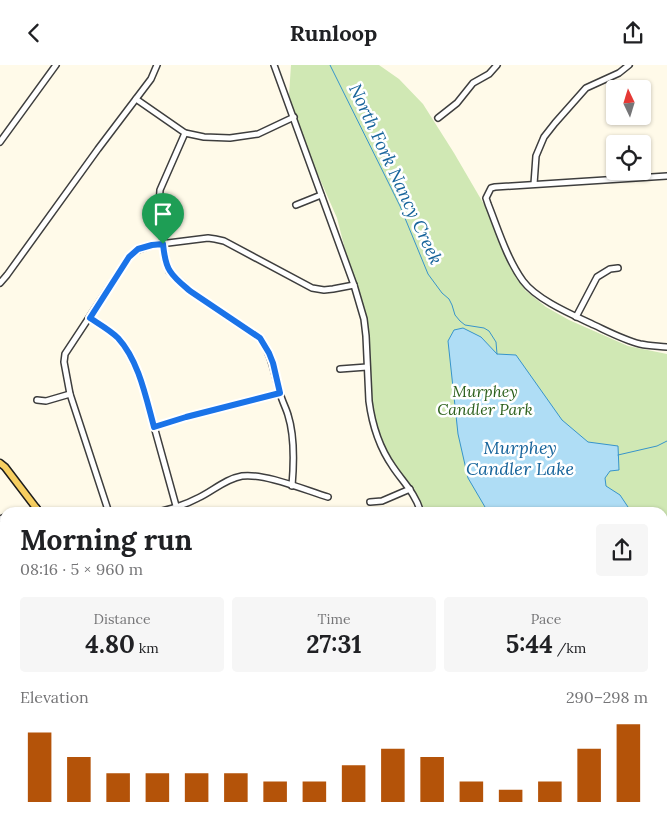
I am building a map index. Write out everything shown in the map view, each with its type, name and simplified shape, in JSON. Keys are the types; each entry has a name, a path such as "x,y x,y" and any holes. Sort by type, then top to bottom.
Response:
{"main road":[{"path":"0,463 37,507"}],"street":[{"path":"0,142 56,65"},
{"path":"0,283 151,79 157,65"},
{"path":"274,65 354,285 364,319 370,411 378,438 387,458 410,489 419,507"},
{"path":"438,119 457,103 473,83 489,74 497,65"},
{"path":"534,184 536,156 544,137 586,88 619,73 629,65"},
{"path":"136,99 186,133 213,137 230,138 258,135 294,117"},
{"path":"186,133 160,190 159,207 163,244 169,271 190,291 260,338 269,353 289,417 292,434 294,469 292,486"},
{"path":"667,176 495,187 491,188 486,198 506,247 524,282 537,294 558,308 621,338 652,346 667,347"},
{"path":"296,205 321,195"},
{"path":"107,507 70,394 64,362 65,354 129,257 138,249 152,245 208,238 224,241 312,288 324,290 354,285"},
{"path":"576,317 597,277 610,269 618,268"},
{"path":"90,318 112,332 126,348 142,383 177,507"},
{"path":"340,369 367,367"},
{"path":"154,427 280,393"},
{"path":"37,401 46,401 70,394"},
{"path":"183,507 229,480 255,476 328,497"},
{"path":"370,502 382,501 410,489"}],"green space":[{"name":"Murphey Candler Park","path":"291,65 379,65 399,79 423,104 489,213 525,290 546,307 569,320 628,346 667,354 667,507 422,507 420,500 408,481 389,462 375,427 371,405 367,349 360,308 337,218 297,127 289,95"}],"water":[{"name":"Murphey Candler Lake","path":"463,328 481,337 497,354 516,355 562,420 588,442 618,446 619,470 610,471 605,478 606,486 620,495 628,507 485,507 468,478 458,434 448,341 454,330"}],"waterway":[{"name":"North Fork Nancy Creek","path":"330,65 400,206 428,274 442,293 449,299 455,315 460,321 465,325 484,328 489,331 496,342 497,354"},
{"path":"618,455 657,446 667,441"}],"route":[{"path":"163,244 169,271 183,285 260,338 273,363 280,393 154,427 142,383 126,348 112,332 90,318 129,257 138,249 163,244"}]}
